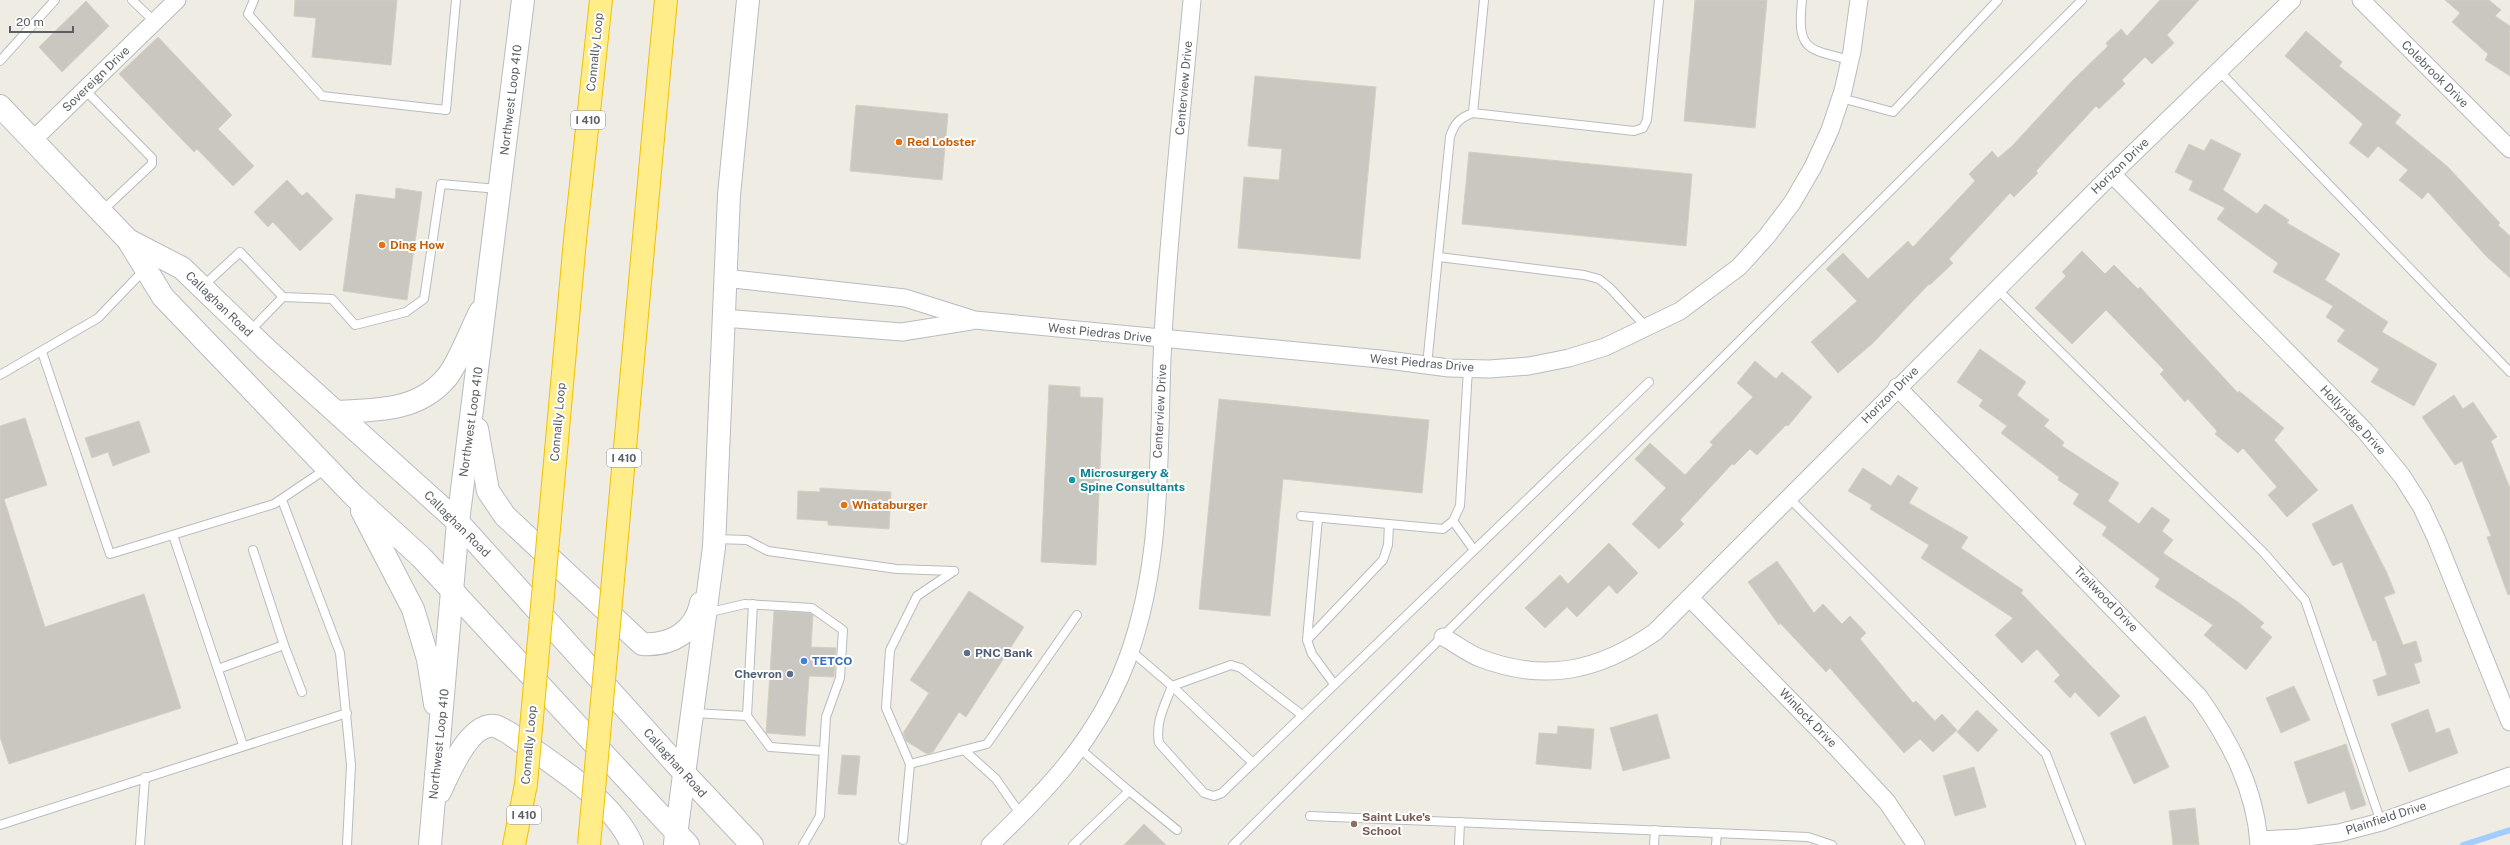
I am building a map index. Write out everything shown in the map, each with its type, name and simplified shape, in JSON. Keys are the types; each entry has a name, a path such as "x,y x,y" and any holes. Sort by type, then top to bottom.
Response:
{"highway":[{"name":"Connally Loop","path":"521,845 574,240 601,0"},
{"name":"I 410","path":"589,845 666,0"},
{"path":"514,845 526,784"}],"main road":[{"name":"Northwest Loop 410","path":"430,845 458,522 474,406 523,0"},
{"path":"680,841 693,713 714,543 729,195 748,0"},
{"name":"Callaghan Road","path":"0,106 128,240 163,297 354,496 421,557 453,590 680,841"},
{"name":"Callaghan Road","path":"128,240 182,268 249,332 458,522 686,775 752,845"},
{"path":"337,412 385,410 407,405 430,394 448,376 487,298"},
{"path":"474,406 488,491 505,516 642,644 658,646 690,628 698,615 714,543"},
{"path":"354,496 412,609 428,659 440,739"},
{"path":"433,808 456,756 469,741 484,728 494,726 509,733 590,791 628,834 632,845"}],"street":[{"name":"Sovereign Drive","path":"32,141 177,0"},
{"name":"Centerview Drive","path":"994,844 1063,771 1094,727 1114,688 1130,650 1146,593 1153,551 1163,339 1192,0"},
{"name":"West Piedras Drive","path":"725,278 905,298 975,320 1468,369 1529,366 1569,358 1605,347 1648,329 1680,311 1713,288 1739,267 1767,236 1792,203 1813,167 1830,130 1841,98 1850,60 1859,0"},
{"name":"Horizon Drive","path":"1443,637 1479,657 1512,668 1529,671 1564,671 1598,664 1630,650 1655,632 2112,174 2292,0"},
{"name":"Colebrook Drive","path":"2361,0 2510,149"},
{"name":"Hollyridge Drive","path":"2112,174 2365,431 2402,476 2421,506 2436,538 2510,722"},
{"name":"West Piedras Drive","path":"723,318 902,332 975,320"},
{"name":"Trailwood Drive","path":"1898,387 2199,697 2228,741 2243,774 2252,802 2259,842"},
{"name":"Winlock Drive","path":"1690,598 1836,746 1887,802 1916,845"},
{"name":"Plainfield Drive","path":"2259,842 2339,833 2381,822 2510,776"}],"lane":[{"path":"0,61 55,0"},
{"path":"132,0 156,22"},
{"path":"254,0 248,14 322,96 446,110 456,0"},
{"path":"1473,113 1484,0"},
{"path":"1427,365 1450,137 1454,125 1463,117 1473,113 1634,131 1643,128 1647,120 1659,0"},
{"path":"1802,0 1800,30 1805,43 1813,51 1850,60"},
{"path":"1841,98 1893,112 1998,0"},
{"path":"1233,845 2082,0"},
{"path":"2219,71 2510,372"},
{"path":"85,90 152,158 152,164 101,212"},
{"path":"202,288 240,252 283,297 332,299 355,325 406,312 424,299 440,184 501,189"},
{"path":"1439,257 1584,275 1598,279 1648,329"},
{"path":"0,375 42,352 98,318 146,269"},
{"path":"1997,289 2264,553 2305,600 2381,822"},
{"path":"249,332 283,297"},
{"path":"42,352 110,554 282,500 327,468"},
{"path":"1301,516 1444,529 1453,521 1460,506 1468,369"},
{"path":"1302,715 1241,668 1231,664 1172,686 1158,720 1157,732 1159,743 1204,793 1214,796 1222,793 1649,382"},
{"path":"1789,498 2046,754 2081,845"},
{"path":"282,500 340,653 351,765 346,845"},
{"path":"1318,518 1307,640 1312,654 1334,684"},
{"path":"1453,521 1474,550"},
{"path":"1307,640 1383,560 1388,545 1389,524"},
{"path":"173,535 243,744"},
{"path":"714,543 747,540 768,551 897,569 954,571 917,596 890,650 886,708 910,764 903,840"},
{"path":"253,550 284,645 302,692"},
{"path":"706,613 745,604 812,608 843,630 840,678 826,717 820,816 803,845"},
{"path":"753,604 747,716 770,748 824,751"},
{"path":"910,764 987,744 1077,615"},
{"path":"218,670 284,645"},
{"path":"1130,650 1172,686 1253,763"},
{"path":"0,825 243,744 347,713"},
{"path":"693,713 747,716"},
{"path":"1079,748 1177,830"},
{"path":"964,750 996,779 1021,815"},
{"path":"140,845 145,777"},
{"path":"1073,845 1129,791"},
{"path":"1310,816 1717,833 1808,841 1832,845"},
{"path":"1459,845 1460,822"},
{"path":"1654,845 1655,830"},
{"path":"1716,845 1717,833"}],"building":[{"path":"295,0 397,0 391,65 312,57 316,18 294,16"},
{"path":"1695,0 1767,0 1755,128 1684,121"},
{"path":"2160,0 2199,0 2167,35 2174,43 2152,64 2145,57 2122,80 2125,84 2099,109 2096,106 2036,171 2038,173 2014,197 2010,193 1949,259 1953,263 1930,285 1929,284 1873,343 1838,373 1811,342 1857,301 1826,269 1843,253 1868,279 1908,241 1913,247 1975,181 1969,174 1992,151 1998,158 2012,146 2072,81 2108,46 2106,43 2121,29 2127,36"},
{"path":"2445,0 2489,0 2501,10 2495,16 2510,26 2510,76 2485,60 2488,54 2452,22 2460,13"},
{"path":"86,1 109,26 62,72 39,47"},
{"path":"2306,31 2342,62 2339,66 2401,115 2395,123 2448,167 2500,223 2498,225 2510,236 2510,278 2486,256 2428,192 2422,199 2399,180 2408,170 2378,146 2368,158 2349,143 2363,124 2285,56"},
{"path":"158,37 232,115 218,129 254,166 233,186 197,149 194,152 119,74"},
{"path":"1255,76 1376,87 1360,259 1238,248 1244,177 1279,180 1282,149 1248,146"},
{"name":"Red Lobster","path":"856,105 948,114 942,180 850,171"},
{"path":"2211,139 2241,154 2223,190 2257,214 2265,204 2289,220 2287,223 2340,254 2325,280 2388,322 2382,332 2437,364 2414,406 2371,382 2379,369 2337,341 2345,330 2326,317 2333,306 2273,272 2278,263 2217,219 2225,208 2189,190 2193,181 2175,172 2189,144 2204,151"},
{"path":"1469,152 1692,174 1686,246 1462,224"},
{"path":"287,180 302,196 307,192 333,219 300,251 273,222 268,227 254,212"},
{"name":"Ding How","path":"396,188 422,192 407,300 343,291 356,194 395,199"},
{"path":"2082,251 2105,274 2114,265 2138,289 2140,287 2238,393 2239,391 2284,428 2274,440 2318,490 2287,517 2268,495 2277,487 2243,448 2238,453 2215,434 2217,431 2188,399 2185,402 2160,374 2164,370 2106,310 2072,344 2035,308 2066,276 2062,272"},
{"path":"1980,349 2026,382 2017,395 2049,420 2044,426 2064,442 2062,446 2119,483 2108,501 2139,524 2152,507 2170,520 2162,531 2173,540 2163,553 2238,602 2264,623 2260,627 2272,637 2246,670 2204,635 2213,625 2155,587 2160,579 2102,535 2107,527 2073,504 2079,494 2058,480 2059,477 2001,433 2007,426 1979,406 1983,400 1957,382"},
{"path":"1755,361 1776,379 1782,372 1812,397 1788,426 1786,425 1757,455 1750,449 1734,465 1732,464 1680,520 1684,524 1659,549 1632,524 1666,488 1635,459 1650,443 1685,475 1713,445 1710,442 1753,397 1737,383"},
{"name":"Microsurgery & Spine Consultants","path":"1049,385 1080,387 1080,397 1103,398 1096,565 1041,562"},
{"path":"2454,395 2463,409 2473,402 2497,437 2491,441 2510,488 2510,594 2508,595 2487,537 2491,536 2462,461 2455,465 2422,417"},
{"path":"1219,399 1429,420 1422,493 1283,479 1270,616 1199,609"},
{"path":"25,418 47,485 4,499 45,627 144,594 181,708 9,764 0,737 0,426"},
{"path":"139,421 150,452 113,466 108,452 92,458 85,438"},
{"path":"1863,468 1891,486 1898,475 1918,488 1909,503 1968,537 1961,548 2023,590 2021,593 2120,696 2099,717 2075,692 2070,698 2054,681 2060,675 2037,649 2022,663 1995,635 2013,618 1921,558 1929,545 1870,509 1872,505 1848,491"},
{"name":"Whataburger","path":"820,488 891,492 889,529 828,525 828,521 797,519 798,491 820,492"},
{"path":"2352,504 2387,573 2395,593 2384,597 2403,645 2416,641 2422,661 2414,664 2420,683 2378,696 2373,680 2387,675 2376,640 2373,641 2342,562 2333,566 2312,524"},
{"path":"1609,543 1638,573 1617,594 1609,585 1577,617 1567,607 1545,628 1525,608 1560,575 1568,584"},
{"path":"1777,561 1814,613 1823,604 1842,624 1850,616 1866,633 1860,639 1913,703 1916,701 1935,721 1942,714 1957,730 1933,752 1920,739 1904,753 1830,668 1826,672 1780,623 1779,625 1748,582"},
{"name":"PNC Bank","path":"969,591 1024,627 966,717 959,712 933,752 927,754 906,741 903,733 929,693 910,680"},
{"name":"Chevron","path":"774,611 810,613 813,615 811,647 836,648 834,677 809,676 805,736 766,733"},
{"path":"2294,686 2310,720 2281,733 2266,698"},
{"path":"2428,709 2436,733 2449,728 2458,753 2409,772 2391,724"},
{"path":"1977,710 1998,730 1978,752 1957,732"},
{"path":"1657,714 1670,758 1623,771 1610,728"},
{"path":"2145,716 2169,767 2134,784 2110,733"},
{"path":"1558,726 1594,729 1591,769 1536,764 1539,733 1557,734"},
{"path":"2346,744 2366,805 2351,810 2345,791 2308,804 2294,762"},
{"path":"842,755 860,756 856,795 838,794"},
{"path":"1974,767 1986,807 1955,816 1943,776"},
{"path":"2195,808 2199,845 2173,845 2169,811"},
{"path":"1144,824 1166,845 1124,845"}],"waterway":[{"path":"2463,845 2510,830"}],"place":[{"name":"Red Lobster","path":"899,142"},
{"name":"Ding How","path":"382,245"},
{"name":"Microsurgery & Spine Consultants","path":"1072,480"},
{"name":"Whataburger","path":"844,505"},
{"name":"PNC Bank","path":"967,653"},
{"name":"TETCO","path":"804,661"},
{"name":"Chevron","path":"790,674"},
{"name":"Saint Luke's School","path":"1354,824"}]}
